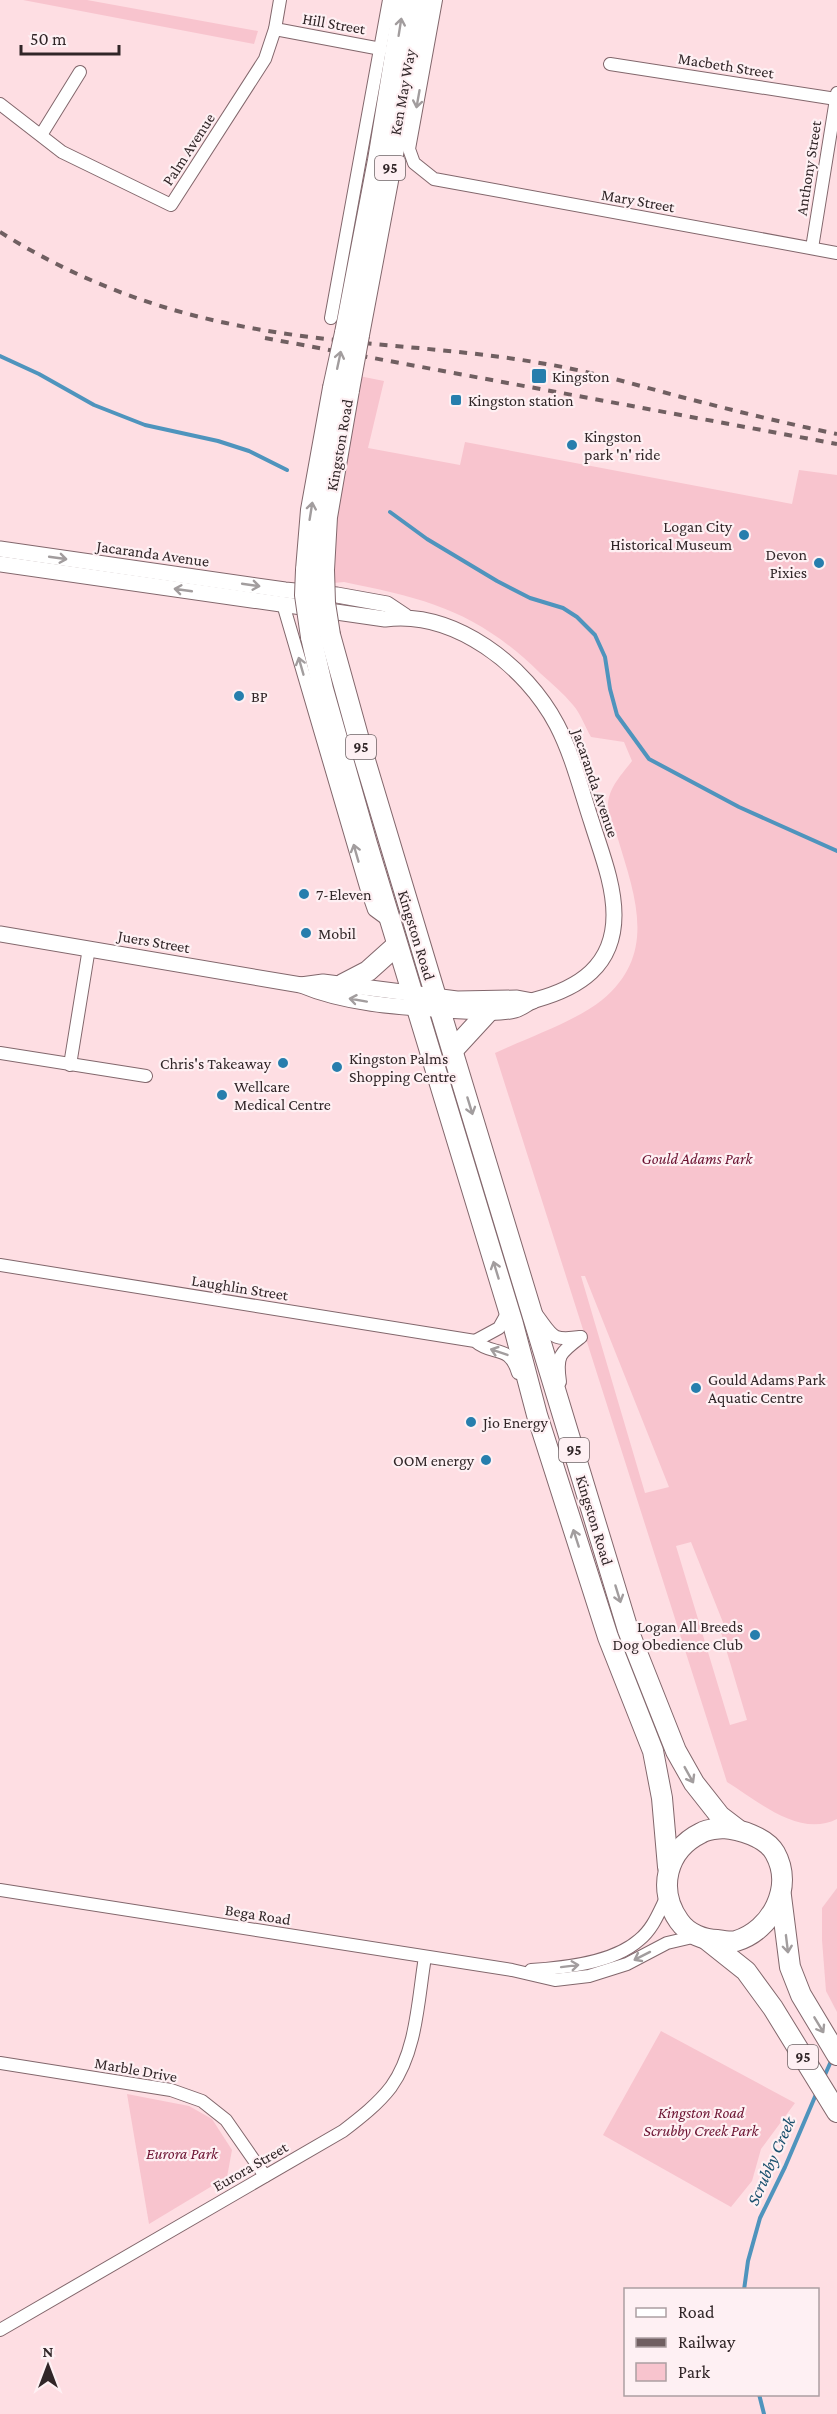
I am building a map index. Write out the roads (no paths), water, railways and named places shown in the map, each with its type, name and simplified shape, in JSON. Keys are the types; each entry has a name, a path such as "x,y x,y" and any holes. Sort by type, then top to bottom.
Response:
{"main road":[{"name":"Kingston Road","path":"352,334 404,0"},
{"name":"Kingston Road","path":"422,0 341,389 311,510 315,570 305,595 346,696 628,1630 676,1751 694,1783 720,1816 737,1829"},
{"name":"Kingston Road","path":"320,636 326,700 413,1000 509,1310 535,1408 608,1637 653,1751 662,1798 668,1867"},
{"path":"343,984 368,971 397,945"},
{"path":"453,1050 489,1012"},
{"path":"668,1867 681,1846 702,1832 723,1827 737,1829"},
{"name":"95","path":"737,1829 758,1839 774,1851 780,1866 790,1967 801,1995 837,2055"},
{"name":"95","path":"668,1867 667,1896 680,1923 746,1971 773,2008 835,2109"},
{"name":"95","path":"702,1938 735,1941 760,1929 775,1910 781,1891"}],"street":[{"path":"275,29 280,0"},
{"path":"331,318 389,0"},
{"name":"Ken May Way","path":"434,180 414,163 409,149 436,0"},
{"name":"Hill Street","path":"275,29 381,49"},
{"name":"Palm Avenue","path":"0,104 62,152 171,205 265,59 275,29"},
{"name":"Macbeth Street","path":"610,63 836,96"},
{"path":"41,135 80,72"},
{"name":"Anthony Street","path":"812,248 836,96"},
{"name":"Mary Street","path":"434,180 837,253"},
{"name":"Jacaranda Avenue","path":"0,549 285,590 337,595 387,604 405,616 460,632 489,649 525,680 556,723 575,771 610,890 614,914 612,935 603,958 582,981 560,994 533,1001 518,1010 489,1012 413,1000"},
{"name":"Jacaranda Avenue","path":"0,564 385,619 405,616"},
{"name":"Kingston Road","path":"283,604 366,887 374,909 390,921"},
{"name":"Juers Street","path":"0,934 301,985 321,994 413,1000"},
{"path":"70,1065 89,948"},
{"name":"Juers Street","path":"301,985 323,982 343,984 413,1000"},
{"name":"Jacaranda Avenue","path":"438,1003 518,998 533,1001"},
{"path":"0,1053 146,1076"},
{"name":"Laughlin Street","path":"0,1265 475,1341 483,1348 505,1352 514,1361 522,1384 535,1408"},
{"path":"530,1306 551,1335 560,1339 581,1337 560,1354 558,1359 565,1422"},
{"path":"475,1341 499,1328 509,1310"},
{"name":"Bega Road","path":"0,1890 512,1970 555,1980 589,1976 627,1964 668,1943 702,1938"},
{"name":"Bega Road","path":"512,1970 585,1964 619,1952 639,1941 654,1924 667,1896"},
{"name":"Eurora Street","path":"0,2330 343,2131 367,2112 392,2086 409,2050 425,1957"},
{"name":"Marble Drive","path":"0,2063 171,2090 202,2101 226,2120 265,2176"}],"waterway":[{"path":"0,356 39,374 94,405 145,425 218,441 249,451 287,470"},
{"path":"390,512 427,539 497,581 530,598 563,608 577,617 595,635 605,657 617,715 649,759 739,807 837,851"},
{"name":"Scrubby Creek","path":"824,2077 832,2059"},
{"name":"Scrubby Creek","path":"744,2288 748,2261 760,2218 817,2092"},
{"name":"Scrubby Creek","path":"760,2396 764,2414"}],"railway":[{"path":"0,232 81,276 137,298 196,316 266,331 466,353 567,368 837,434"},
{"path":"265,338 837,444"}],"place":[{"name":"Kingston","path":"539,376"},
{"name":"Kingston station","path":"456,400"},
{"name":"Kingston park 'n' ride","path":"572,445"},
{"name":"Logan City Historical Museum","path":"744,535"},
{"name":"Devon Pixies","path":"819,563"},
{"name":"BP","path":"239,696"},
{"name":"7-Eleven","path":"304,894"},
{"name":"Mobil","path":"306,933"},
{"name":"Chris's Takeaway","path":"283,1063"},
{"name":"Kingston Palms Shopping Centre","path":"337,1067"},
{"name":"Wellcare Medical Centre","path":"222,1095"},
{"name":"Gould Adams Park Aquatic Centre","path":"696,1388"},
{"name":"Jio Energy","path":"471,1422"},
{"name":"OOM energy","path":"486,1460"},
{"name":"Logan All Breeds Dog Obedience Club","path":"755,1635"}],"park label":[{"name":"Gould Adams Park","path":"697,1158"},
{"name":"Kingston Road Scrubby Creek Park","path":"701,2121"},
{"name":"Eurora Park","path":"182,2153"}]}
